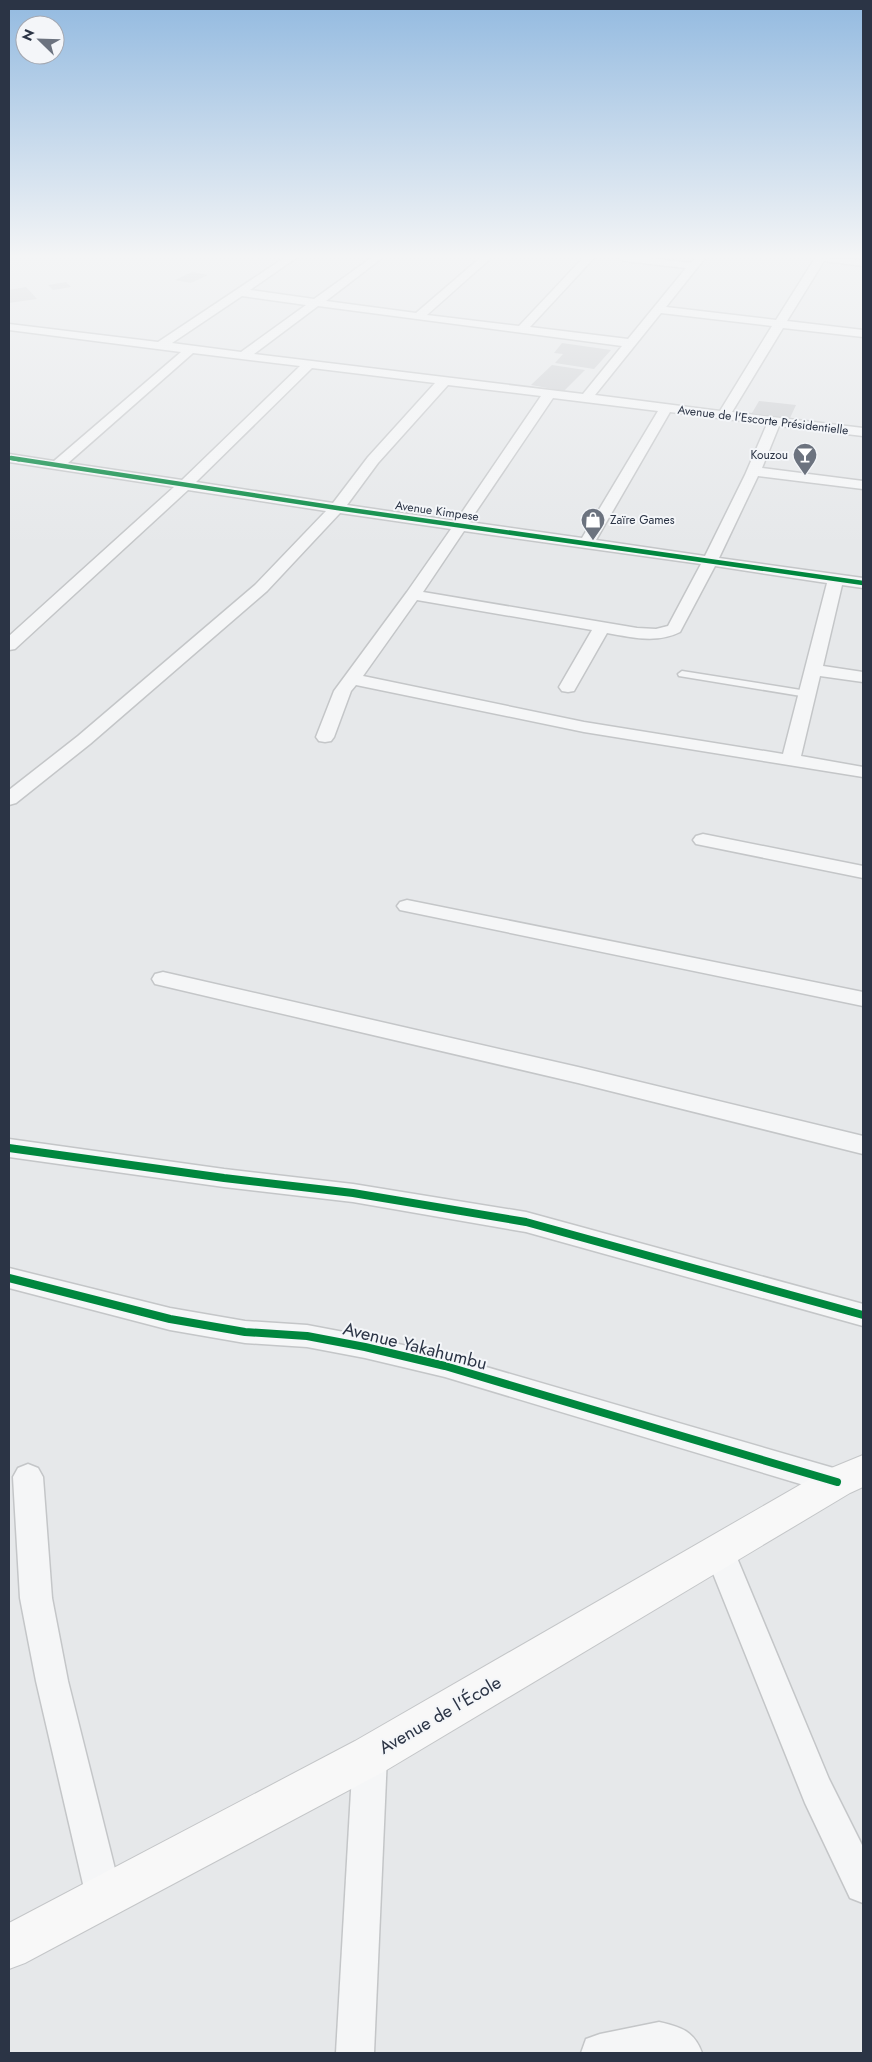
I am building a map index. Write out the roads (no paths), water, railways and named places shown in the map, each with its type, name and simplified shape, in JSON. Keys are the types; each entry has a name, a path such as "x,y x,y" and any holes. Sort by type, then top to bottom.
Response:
{"main road":[{"name":"Avenue de l'École","path":"9,1947 370,1756 850,1476"}],"street":[{"path":"57,465 185,354"},
{"name":"Avenue de l'Escorte Présidentielle","path":"227,354 863,432"},
{"path":"586,398 622,354"},
{"path":"722,416 760,354"},
{"path":"9,645 184,486 308,365"},
{"path":"9,799 84,740 261,588 337,508 373,460 444,381"},
{"path":"325,737 343,691 413,594 549,394"},
{"path":"586,543 665,409"},
{"path":"413,594 602,627 654,635 666,633 674,628 711,562 755,471 774,422"},
{"name":"Avenue Kimpese","path":"9,458 184,486 863,583"},
{"path":"755,471 863,485"},
{"path":"791,760 836,579"},
{"path":"568,687 602,627"},
{"path":"814,670 863,677"},
{"path":"352,679 584,727 863,772"},
{"path":"703,840 863,872"},
{"path":"407,906 863,999"},
{"path":"163,980 578,1075 863,1145"},
{"path":"9,1148 224,1178 353,1193 526,1222 863,1316"},
{"name":"Avenue Yakahumbu","path":"9,1278 170,1319 245,1332 307,1336 365,1347 436,1364 850,1476"},
{"path":"28,1477 36,1598 52,1681 104,1896"},
{"path":"719,1551 817,1791 863,1885"},
{"path":"355,2053 370,1756"},
{"path":"600,2053 659,2041 673,2044 683,2053"}],"lane":[{"path":"682,674 808,694"}],"place":[{"name":"Kouzou","path":"805,476"},
{"name":"Zaïre Games","path":"593,541"}]}
